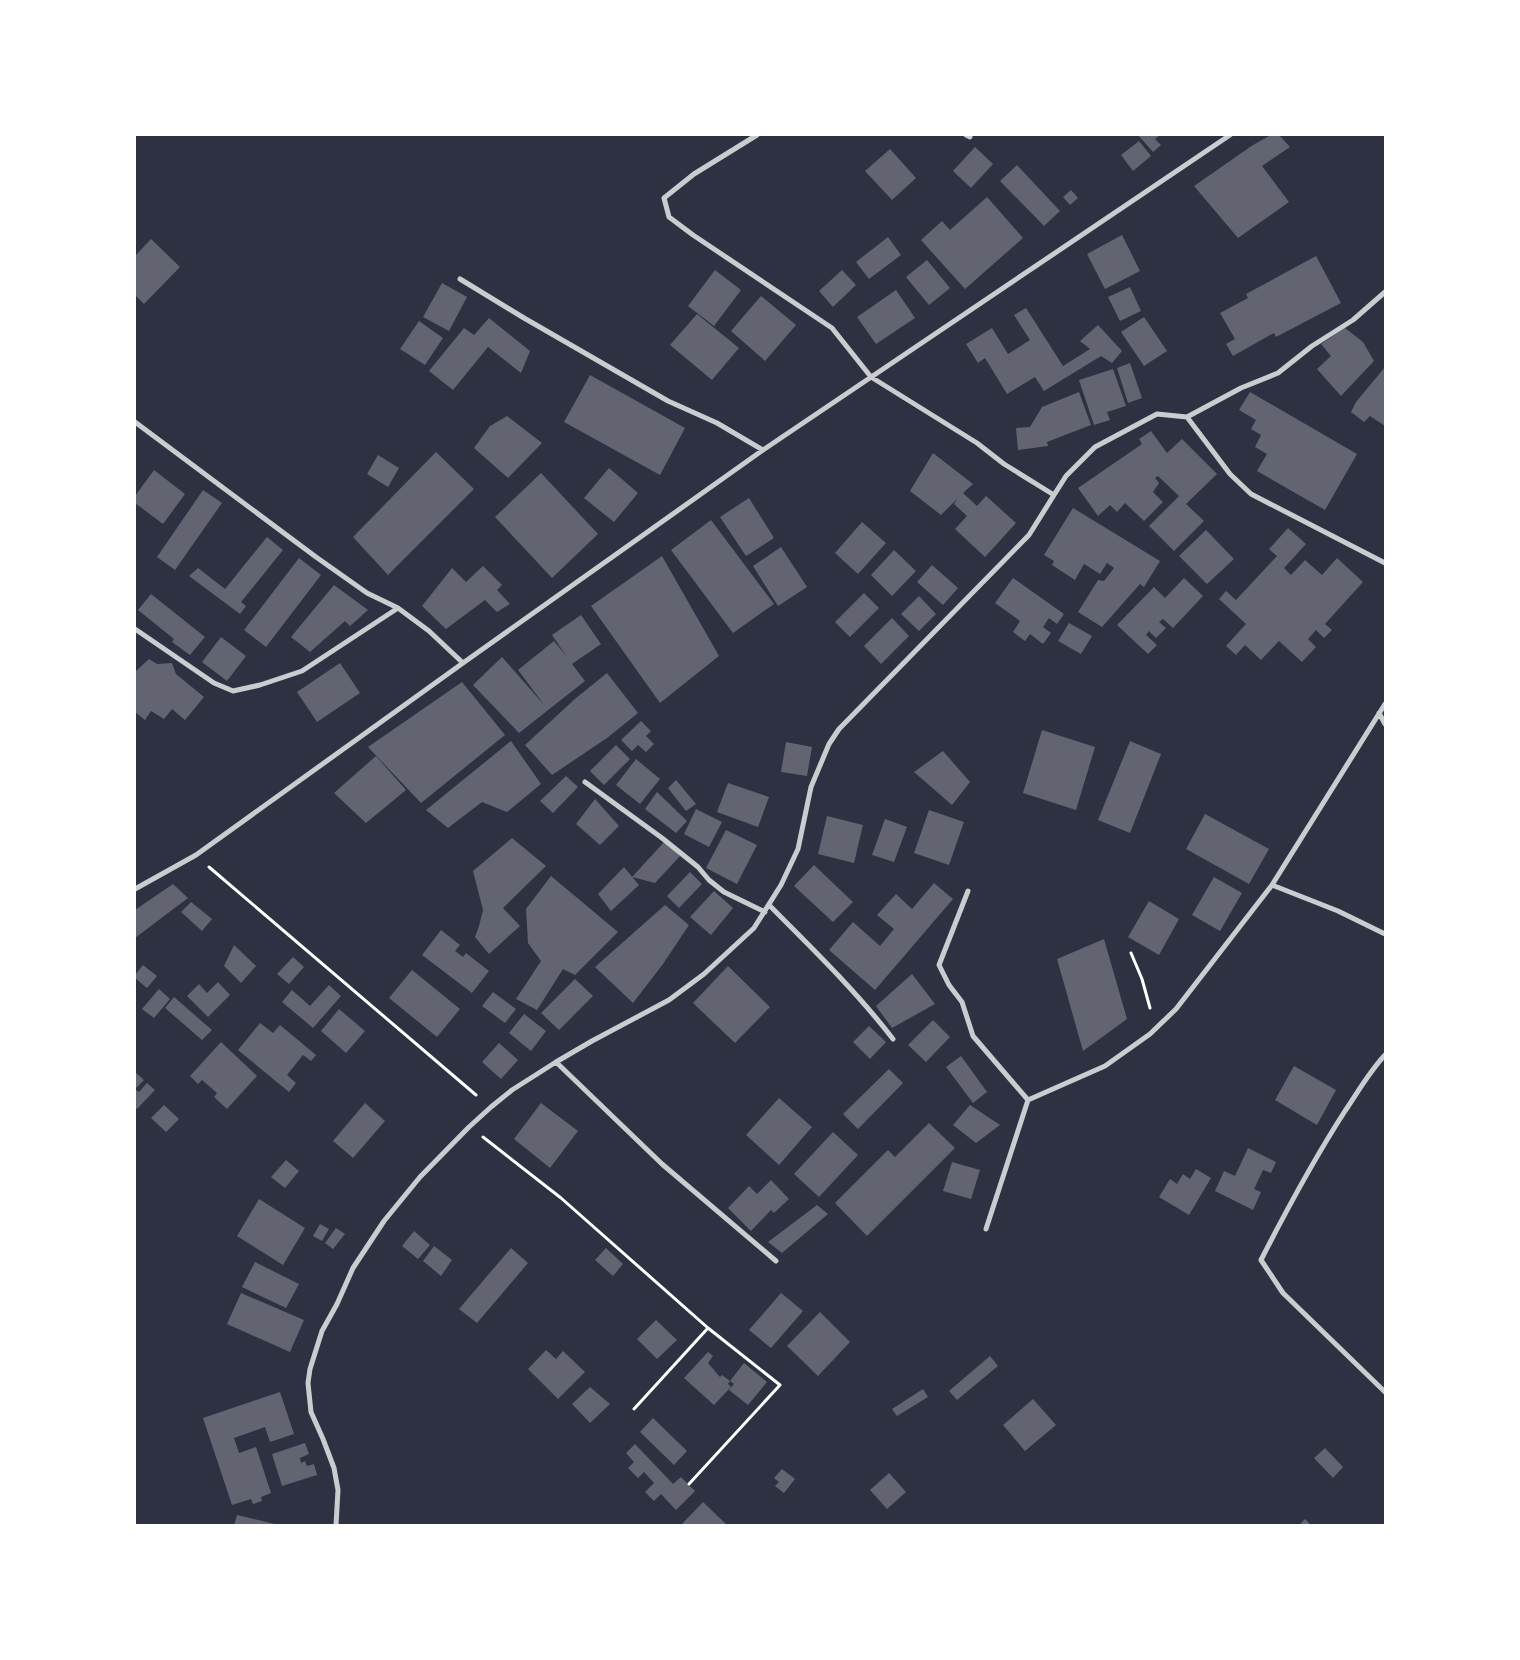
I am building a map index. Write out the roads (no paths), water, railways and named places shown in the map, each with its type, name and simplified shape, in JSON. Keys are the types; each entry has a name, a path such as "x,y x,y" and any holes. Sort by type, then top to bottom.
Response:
{"street":[{"path":"757,135 694,174 664,198 669,217 692,235 832,328 871,377 977,443 1004,464 1054,494"},
{"path":"135,889 196,855 763,450 1230,135"},
{"path":"460,279 668,401 717,423 763,450"},
{"path":"336,1525 338,1490 334,1468 310,1412 308,1383 310,1370 322,1331 337,1304 353,1268 384,1221 420,1177 469,1126 512,1090 592,1041 669,1000 704,974 754,928 781,885 798,849 811,787 833,737 1029,535 1066,476 1095,447 1157,414 1187,417 1241,388 1278,373 1312,346 1353,320 1385,292"},
{"path":"1187,417 1230,474 1251,494 1385,563"},
{"path":"135,422 316,557 367,593 398,608 429,631 463,663"},
{"path":"135,629 214,683 234,691 260,685 302,671 398,608"},
{"path":"986,1229 1028,1100 1105,1066 1150,1034 1176,1009 1272,885 1385,704"},
{"path":"1379,713 1385,724"},
{"path":"584,782 662,838 698,867 709,880 724,892 765,912"},
{"path":"1272,885 1338,911 1385,934"},
{"path":"968,891 940,965 948,985 962,1002 973,1036 1028,1100"},
{"path":"769,905 873,1014 893,1040"},
{"path":"1385,1055 1372,1069 1323,1145 1289,1205 1262,1260 1283,1294 1385,1392"},
{"path":"556,1062 662,1164 776,1262"}]}
